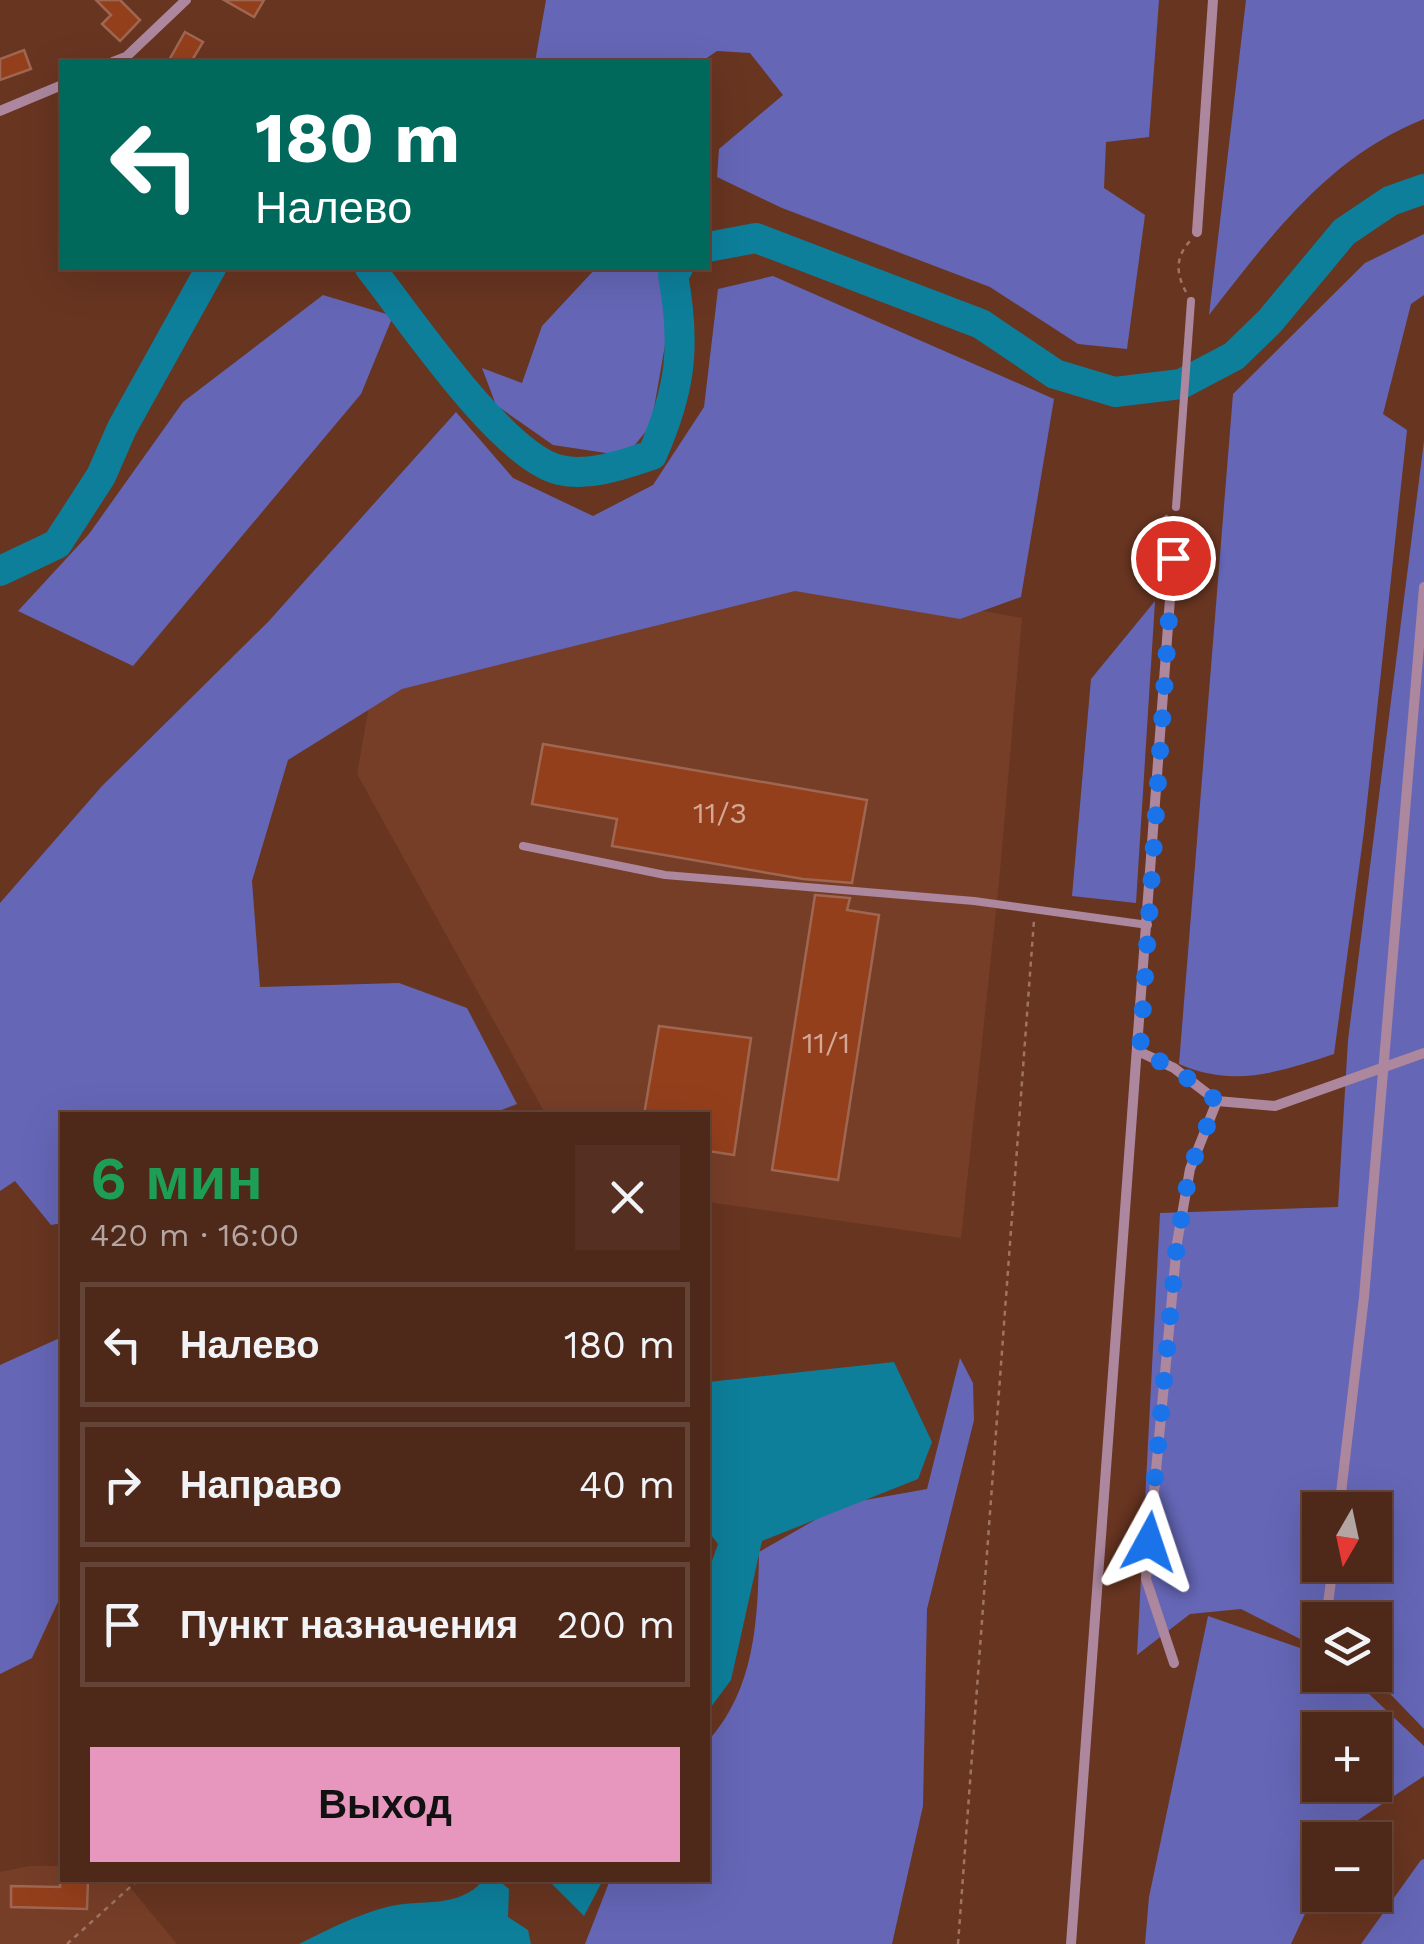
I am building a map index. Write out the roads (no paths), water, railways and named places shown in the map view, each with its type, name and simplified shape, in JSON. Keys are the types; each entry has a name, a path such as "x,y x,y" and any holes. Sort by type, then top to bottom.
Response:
{"street":[{"path":"118,60 186,0"},
{"path":"1197,232 1214,0"},
{"path":"0,111 60,85"},
{"path":"1071,1944 1140,1052 1173,558"},
{"path":"1341,1492 1364,1297 1424,587"},
{"path":"1140,1052 1174,1068 1217,1101 1275,1106 1424,1053"},
{"path":"1174,1663 1146,1579 1177,1243 1190,1169 1217,1101"}],"lane":[{"path":"1176,508 1191,300"},
{"path":"522,846 665,875 1035,909 1148,925"}],"water":[{"path":"894,1362 932,1442 918,1479 762,1541 731,1680 710,1708 710,1566 718,1544 710,1534 710,1382"},
{"path":"481,1882 500,1882 509,1889 508,1917 528,1930 531,1944 299,1944 375,1910 451,1899"},
{"path":"550,1882 602,1882 584,1916"}],"waterway":[{"path":"710,247 756,238 981,324 1055,374 1115,392 1181,384 1234,356 1270,321 1344,232 1390,201 1424,189"},
{"path":"0,571 57,544 101,476 122,428 210,270"},
{"path":"372,270 458,382 511,440 537,460 571,472 607,468 652,455 669,409 678,367 679,324 673,275 677,270"}]}
